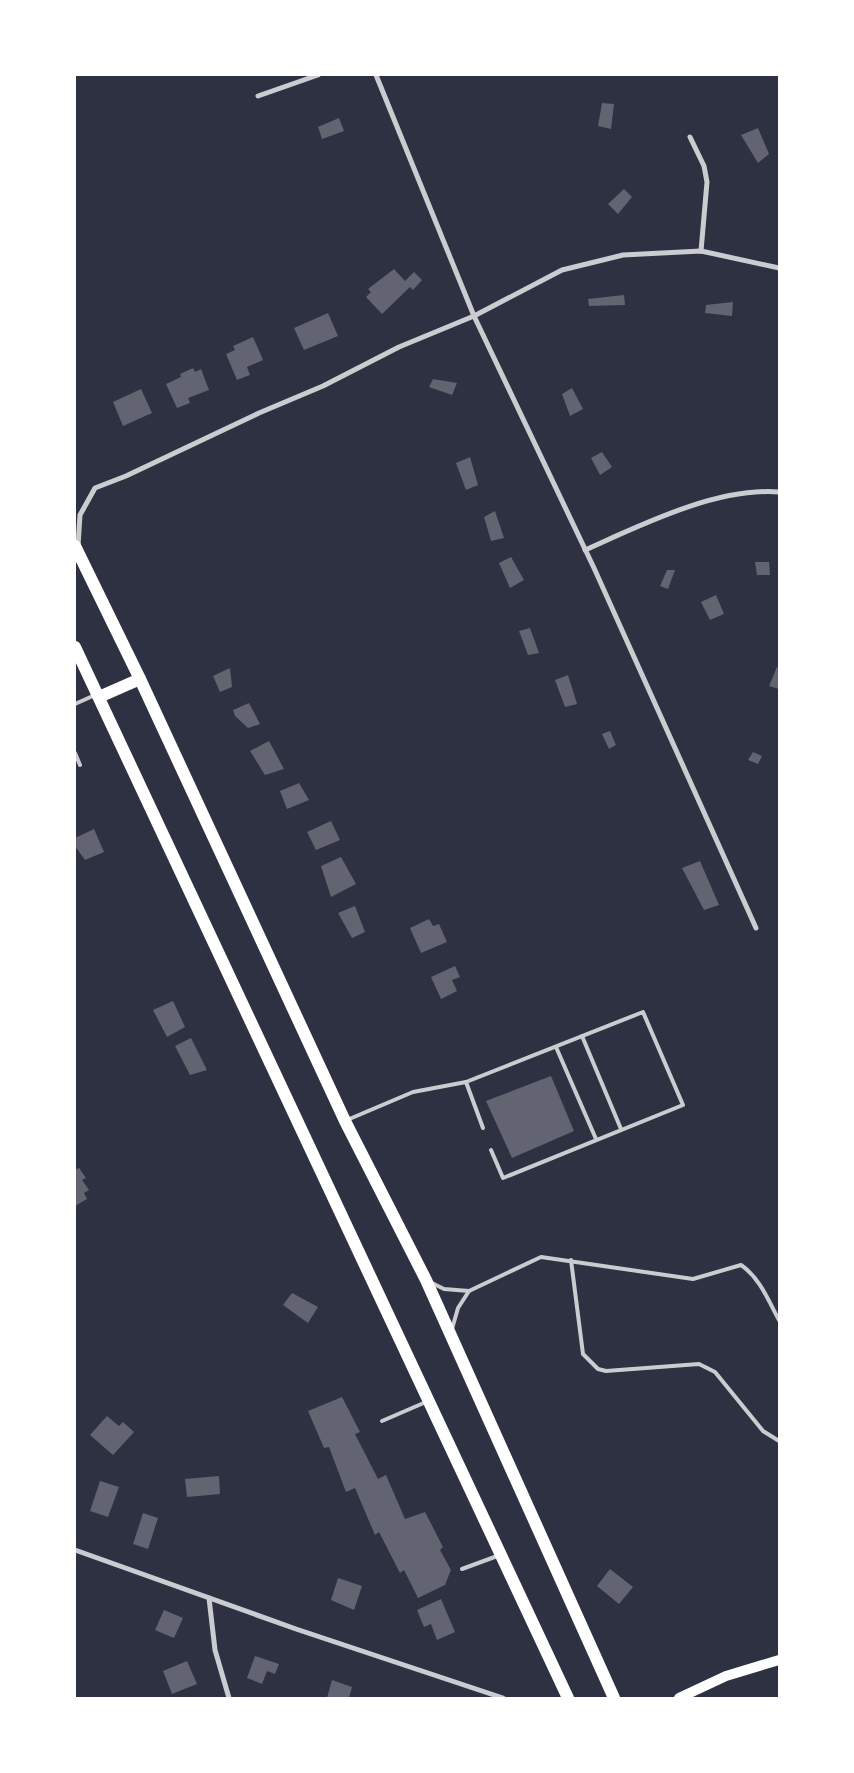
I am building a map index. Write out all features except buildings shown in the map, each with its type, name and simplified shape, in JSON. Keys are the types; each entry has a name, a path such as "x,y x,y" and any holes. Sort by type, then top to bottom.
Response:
{"highway":[{"path":"77,549 140,679 345,1121 426,1280 614,1698"},
{"path":"75,647 568,1698"},
{"path":"98,696 140,679"}],"main road":[{"path":"679,1698 726,1676 779,1660"}],"street":[{"path":"258,96 318,75"},
{"path":"376,75 474,316 585,550 756,928"},
{"path":"690,137 704,166 707,182 701,251"},
{"path":"77,549 80,515 95,488 323,386 399,347 474,316 562,270 623,255 701,251 779,268"},
{"path":"585,550 716,497 763,490 779,492"},
{"path":"75,1550 209,1598 503,1698"},
{"path":"209,1598 215,1650 229,1698"}],"lane":[{"path":"75,704 98,696"},
{"path":"75,753 80,765"},
{"path":"345,1121 413,1092 466,1082 643,1012 683,1105 627,1126 503,1178 491,1150"},
{"path":"582,1036 621,1129"},
{"path":"556,1046 596,1139"},
{"path":"466,1082 483,1128"},
{"path":"426,1280 444,1290 469,1291 541,1257 694,1279 741,1265 751,1272 760,1285 779,1320"},
{"path":"571,1260 583,1354 594,1366 606,1371 699,1364 708,1367 716,1372 763,1431 779,1441"},
{"path":"450,1336 458,1308 469,1291"},
{"path":"382,1421 429,1400"},
{"path":"462,1569 501,1555"}]}
